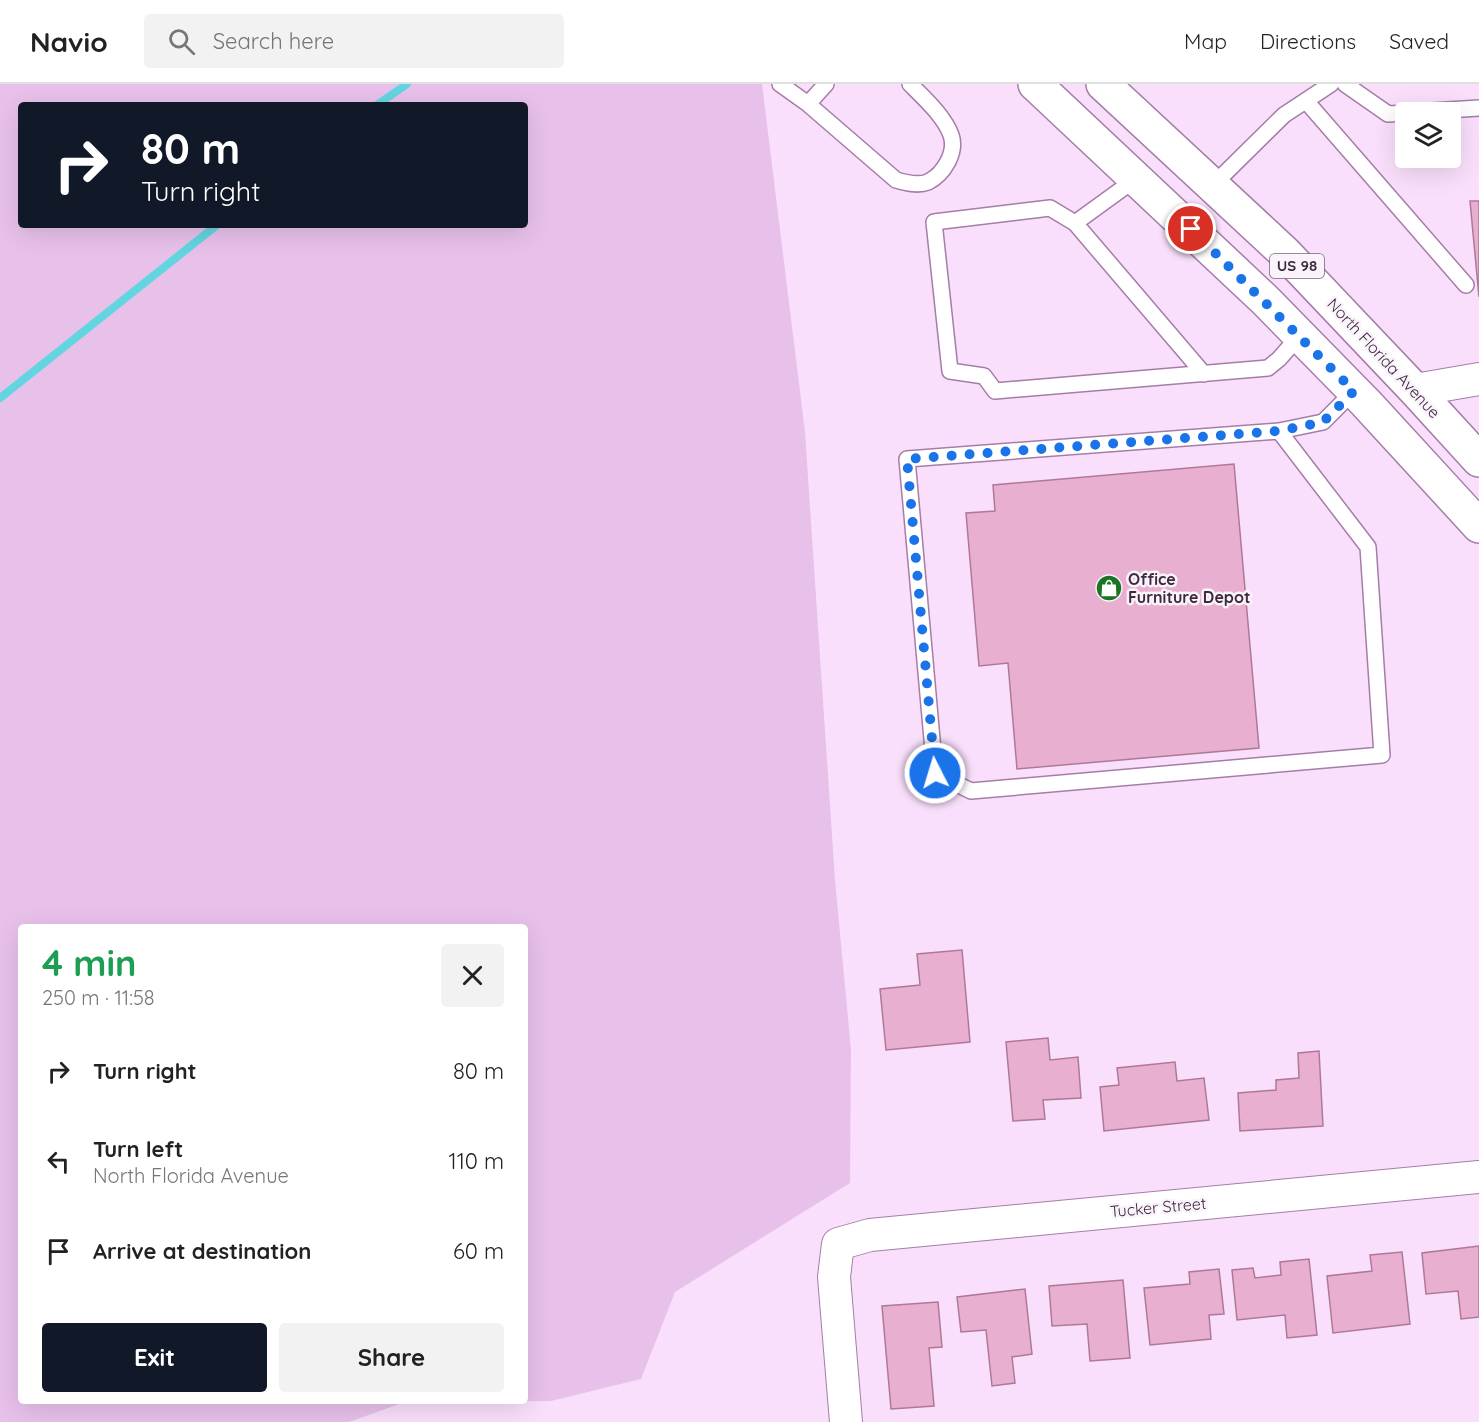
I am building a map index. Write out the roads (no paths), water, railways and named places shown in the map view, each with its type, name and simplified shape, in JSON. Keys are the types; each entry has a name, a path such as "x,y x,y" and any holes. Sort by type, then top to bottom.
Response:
{"main road":[{"name":"US 98","path":"1035,84 1137,178 1300,335 1479,526"},
{"path":"1078,84 1123,127 1171,148"},
{"name":"North Florida Avenue","path":"1103,84 1285,254 1479,460"},
{"path":"1220,257 1283,290 1479,495"}],"street":[{"path":"1415,390 1479,379"},
{"name":"Tucker Street","path":"846,1422 834,1277 838,1244 870,1235 1479,1177"}],"lane":[{"path":"780,84 808,104 896,180 910,184 928,182 942,171 949,159 952,138 948,128 910,84"},
{"path":"808,104 826,84"},
{"path":"1212,186 1284,115 1331,84"},
{"path":"1345,84 1388,114 1395,114"},
{"path":"1306,101 1466,285"},
{"path":"1461,109 1479,108"},
{"path":"1075,223 1137,178"},
{"path":"1204,374 1075,223 1050,208 934,222 950,372 984,376 995,391 1204,374 1268,368 1300,335"},
{"path":"1279,431 1368,547 1382,755 971,791 935,773 907,459 1279,431 1323,422 1354,391"}],"waterway":[{"path":"381,102 407,84"},
{"path":"0,398 213,228"}],"place":[{"name":"Office Furniture Depot","path":"1109,588"}]}
